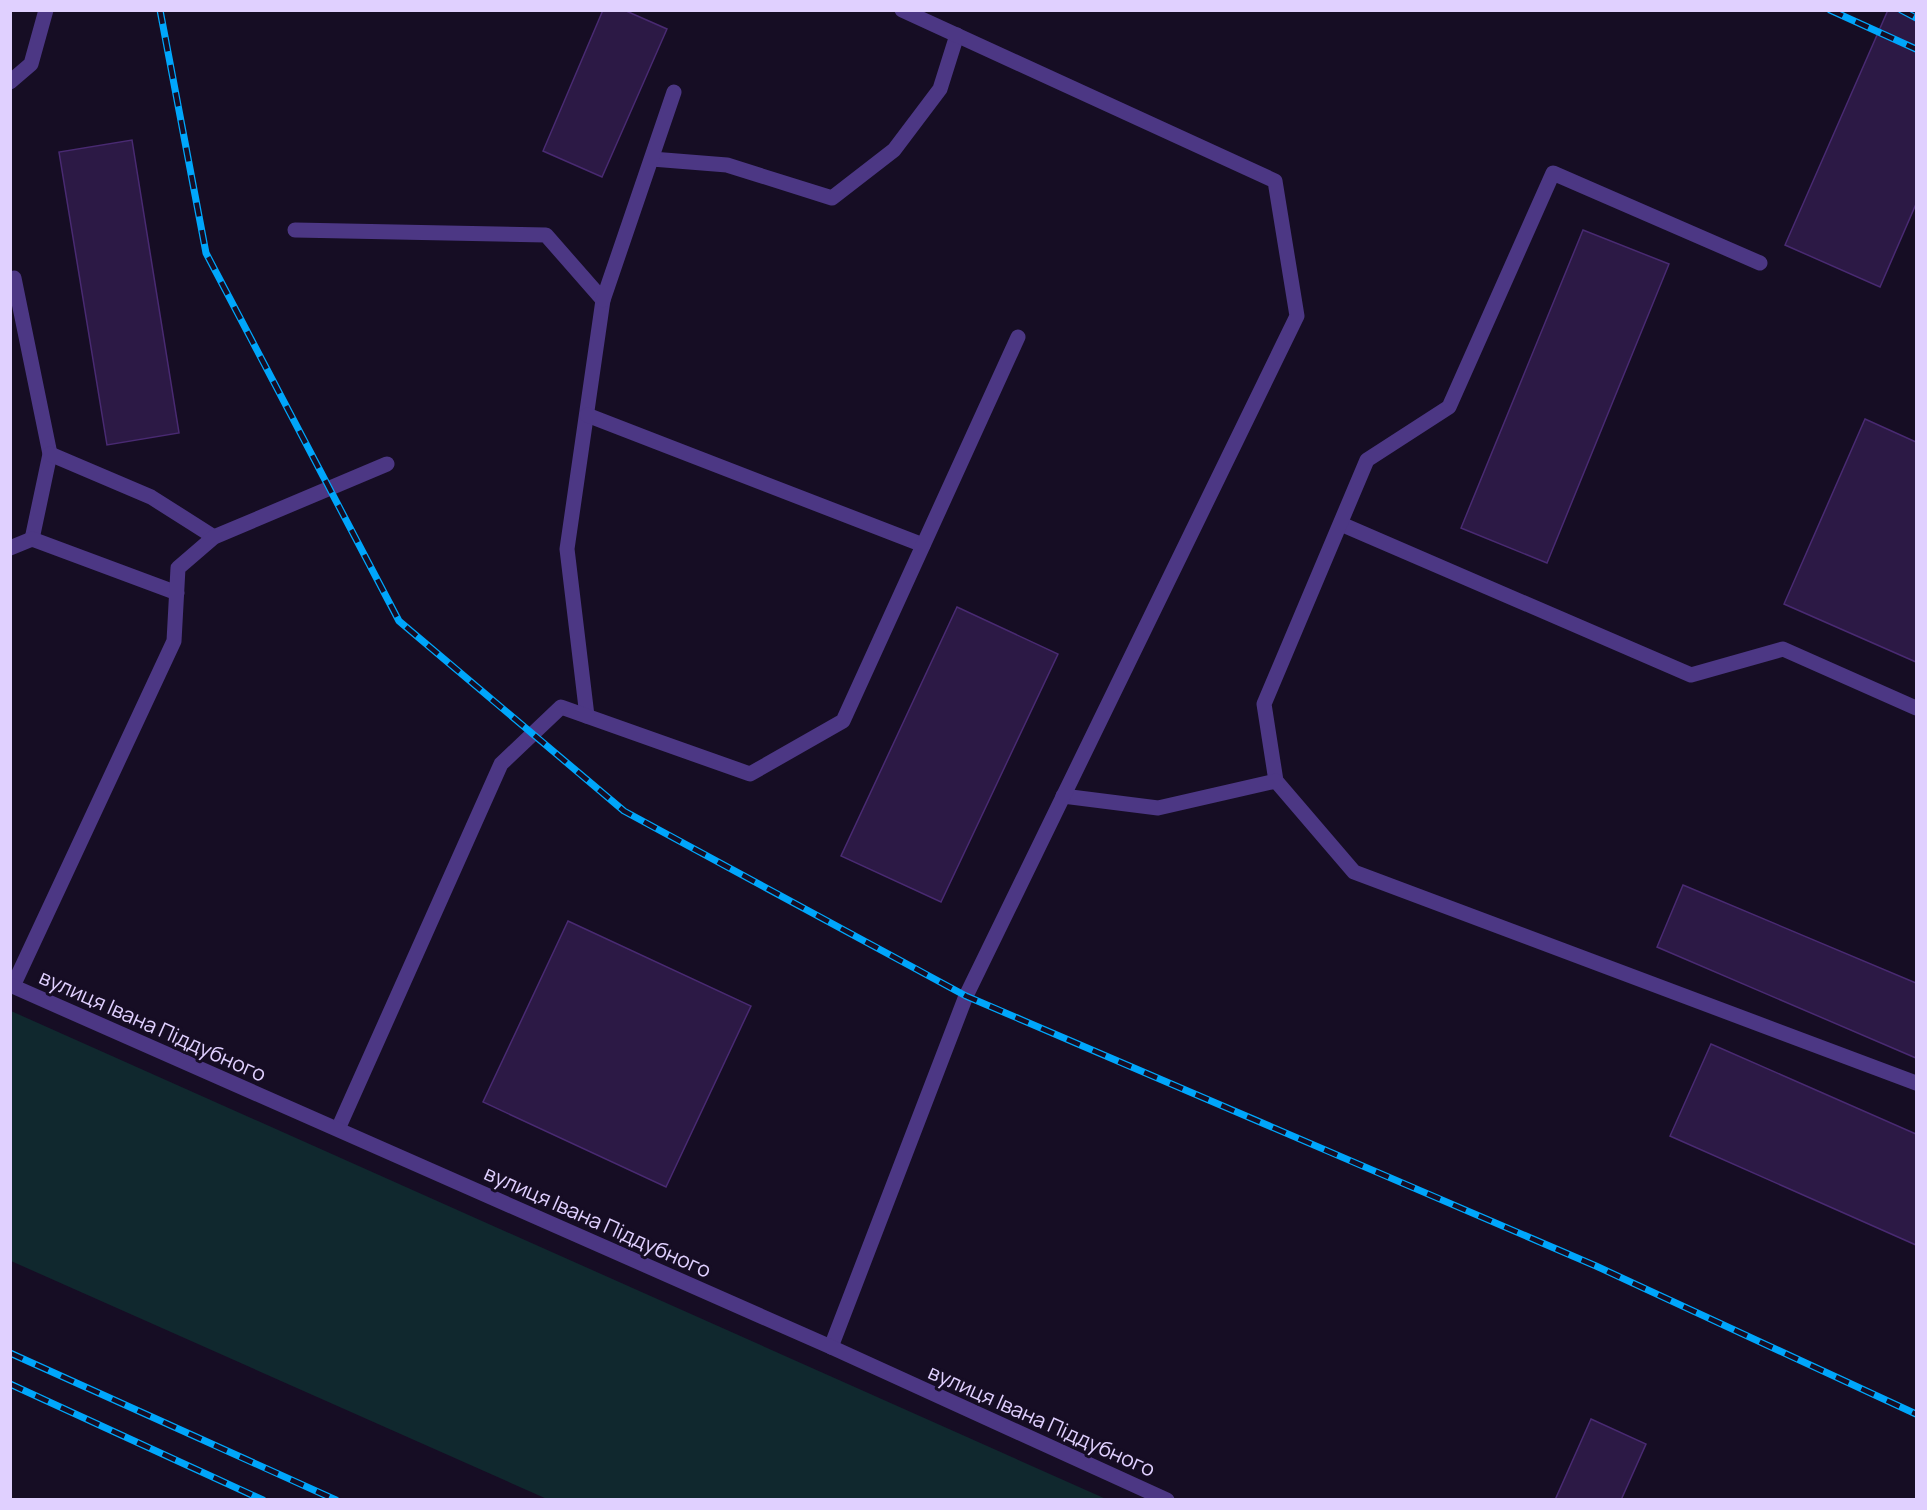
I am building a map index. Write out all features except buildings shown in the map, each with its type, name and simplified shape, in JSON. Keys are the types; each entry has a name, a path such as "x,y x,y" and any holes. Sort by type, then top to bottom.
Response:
{"street":[{"path":"10,82 31,64 46,10"},
{"path":"831,1347 966,996 1297,316 1275,181 902,10"},
{"path":"652,159 727,165 832,198 894,150 940,89 957,35"},
{"path":"587,716 567,549 603,300 674,92"},
{"path":"1760,263 1553,173 1449,407 1367,460 1264,704 1276,781 1354,872 1917,1083"},
{"path":"295,230 546,235 603,300"},
{"path":"14,278 50,454 32,539"},
{"path":"338,1130 501,764 561,707 750,774 843,721 1018,337"},
{"path":"587,415 923,545"},
{"path":"50,454 151,497 214,537"},
{"path":"12,986 174,641 178,568 214,537 387,464"},
{"path":"1341,524 1691,675 1783,649 1917,708"},
{"path":"10,548 32,539 177,593"},
{"path":"1064,796 1158,808 1276,781"},
{"name":"вулиця Івана Піддубного","path":"12,986 831,1347 1167,1500"}],"green space":[{"path":"11,1011 1106,1499 547,1499 11,1261"}],"railway":[{"path":"160,10 206,253 399,621 624,811 966,996 1596,1266 1916,1414"},
{"path":"1830,10 1916,49"},
{"path":"1901,10 1916,18"},
{"path":"10,1353 336,1500"},
{"path":"10,1384 263,1500"}]}
